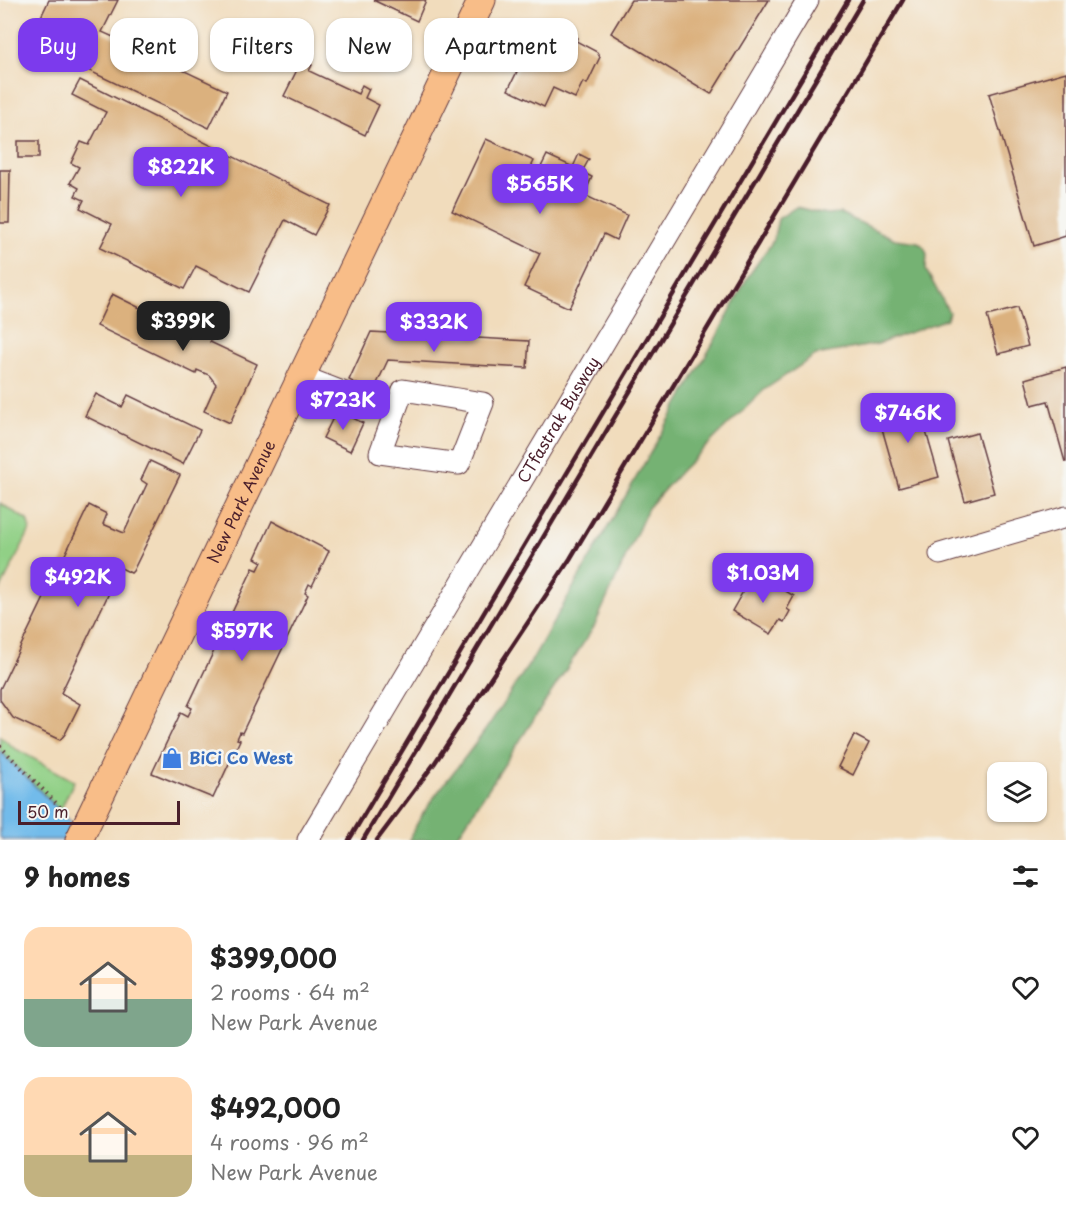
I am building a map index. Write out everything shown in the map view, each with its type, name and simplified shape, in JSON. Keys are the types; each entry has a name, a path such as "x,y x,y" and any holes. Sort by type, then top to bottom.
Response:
{"main road":[{"name":"New Park Avenue","path":"80,836 482,0"}],"street":[{"name":"CTfastrak Busway","path":"308,840 808,0"},
{"path":"301,376 394,412"},
{"path":"403,390 483,403 459,464 380,453 394,412 403,390"},
{"path":"940,554 1066,517"}],"path":[{"path":"0,746 64,811"}],"green space":[{"path":"796,207 826,214 840,213 895,239 918,242 927,254 926,270 949,312 947,319 878,344 816,355 764,390 681,471 648,508 594,627 455,840 409,840 431,802 482,734 530,663 716,338 747,278 773,241 778,219"},
{"path":"0,503 27,520 30,530 0,590"},
{"path":"0,736 14,748 74,781 60,811 0,751"}],"water":[{"path":"0,751 89,840 3,840 0,837"}],"building":[{"path":"49,0 118,0 102,32 110,36 110,72 187,72 227,91 209,128 92,72 98,72 98,18 40,18"},
{"path":"373,0 426,0 417,21"},
{"path":"631,0 769,0 711,94 611,33"},
{"path":"578,42 597,52 600,57 587,84 583,82 575,98 553,88 544,107 508,90 517,72 578,72"},
{"path":"296,72 311,72 358,94 362,85 369,89 365,98 379,105 365,135 284,96"},
{"path":"1066,72 1066,236 1034,246 989,94"},
{"path":"80,80 330,205 314,235 285,220 249,292 196,266 184,289 100,248 112,224 80,208 84,200 75,196 79,188 70,183 79,167 71,163 81,142 89,145 106,112 72,95"},
{"path":"486,139 534,161 530,169 538,173 547,155 573,167 579,154 589,159 582,172 592,177 584,195 627,215 616,240 604,234 569,308 524,287 540,253 452,211"},
{"path":"18,141 39,141 39,158 18,158"},
{"path":"0,170 10,170 9,223 0,223"},
{"path":"112,294 164,320 166,317 212,339 210,342 257,364 230,423 204,411 216,384 209,375 197,370 196,374 97,326"},
{"path":"1017,308 1028,346 998,354 987,316"},
{"path":"371,332 529,341 527,368 388,360 373,392 349,380"},
{"path":"1066,367 1065,462 1048,401 1032,405 1025,379"},
{"path":"96,394 122,407 128,395 200,430 183,464 85,416"},
{"path":"917,400 939,477 899,488 877,411"},
{"path":"337,410 363,423 350,451 323,438"},
{"path":"977,433 994,493 965,501 948,441"},
{"path":"150,461 180,475 133,571 131,573 121,568 61,693 80,704 60,740 13,718 0,700 0,689 89,505 107,514 103,524 124,533 147,484 141,480"},
{"path":"272,521 329,551 312,586 309,584 305,593 308,595 242,733 240,732 237,739 240,740 213,798 152,773 181,712 188,716 192,708 188,706 253,568 258,570 262,562 255,558"},
{"path":"754,572 794,596 787,609 790,611 784,622 780,620 771,634 732,611"},
{"path":"854,735 869,743 853,775 838,767"}],"railway":[{"path":"349,840 848,0"},
{"path":"363,840 863,0"},
{"path":"377,840 434,764 570,559 903,0"}],"place":[{"name":"BiCi Co West","path":"172,758"}]}
